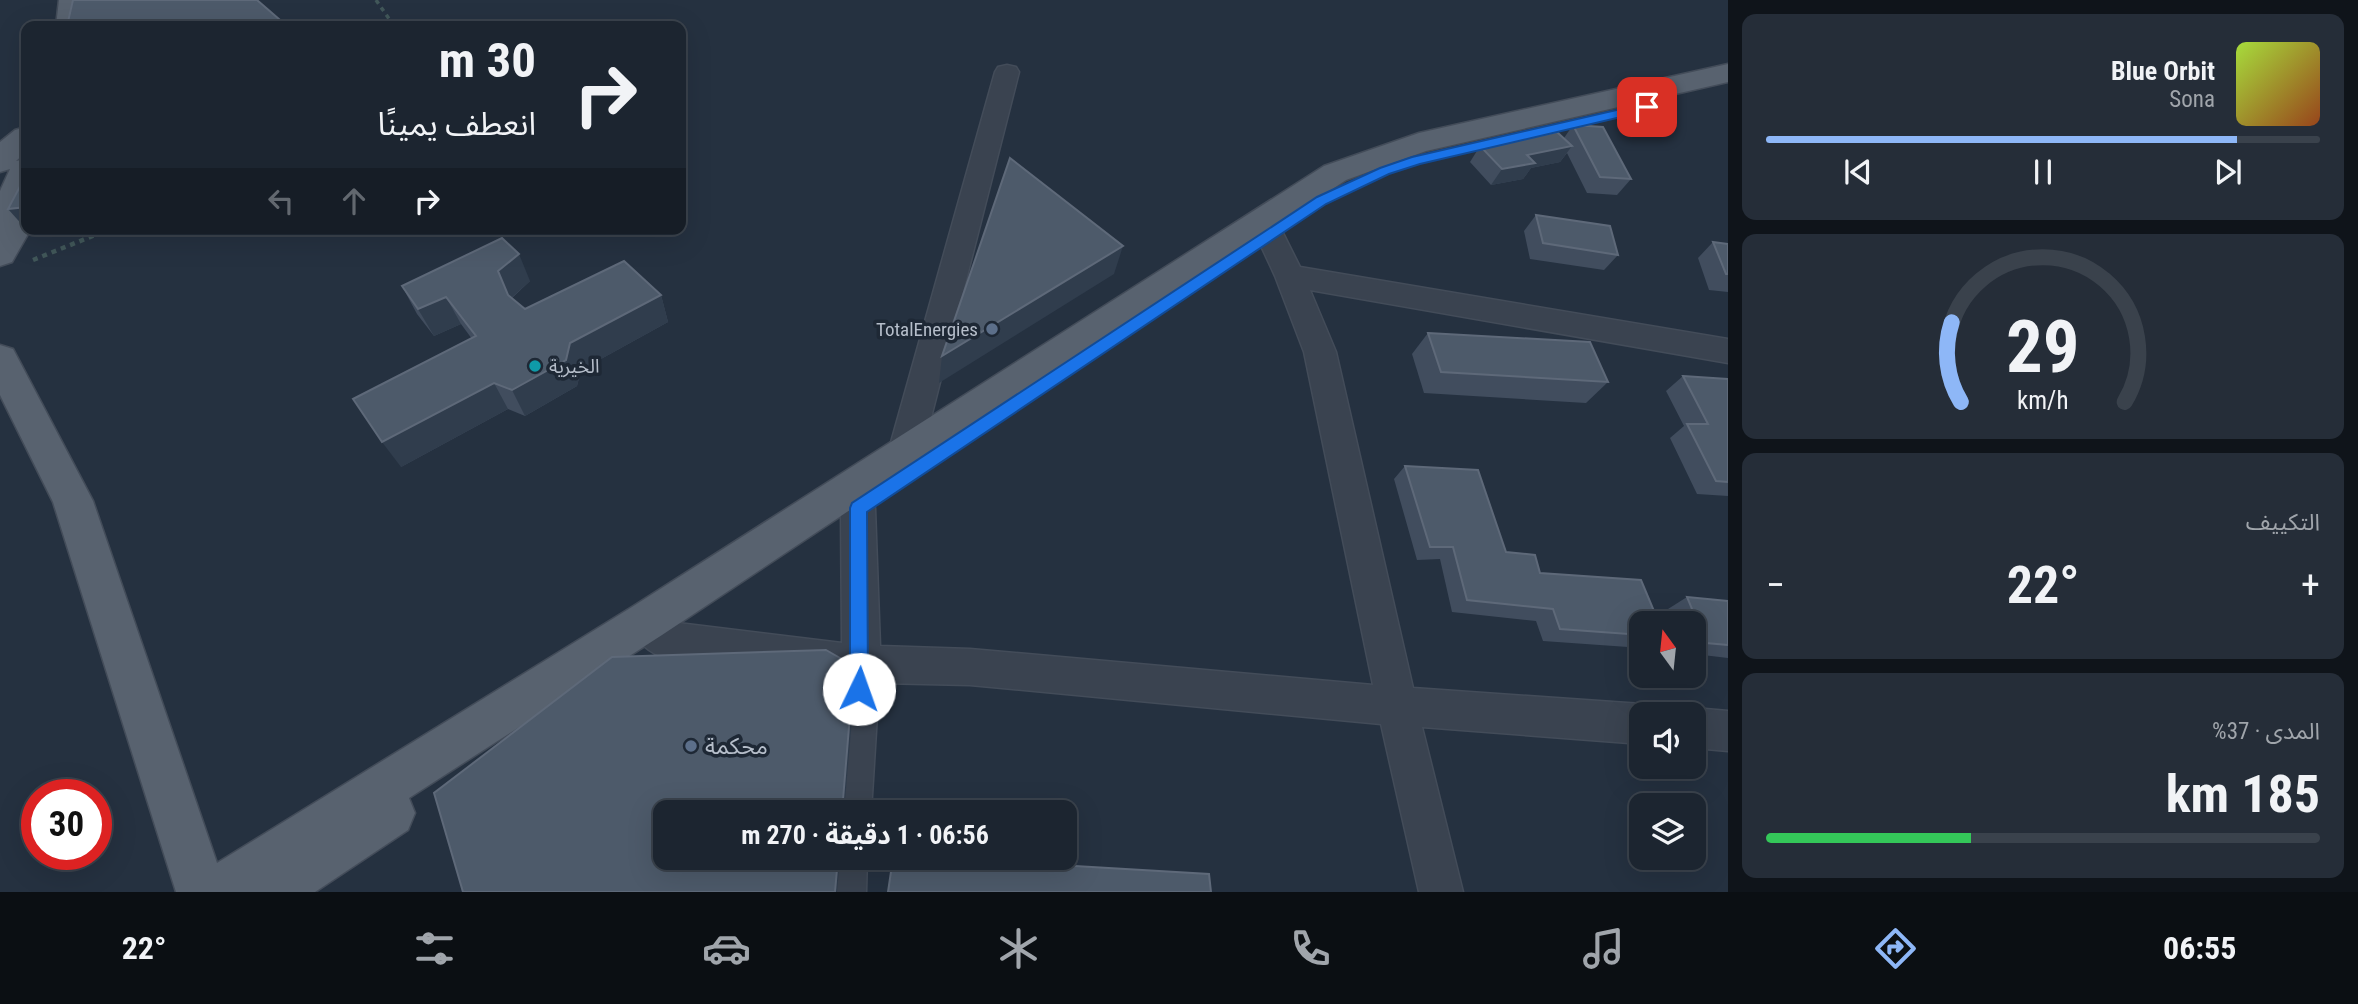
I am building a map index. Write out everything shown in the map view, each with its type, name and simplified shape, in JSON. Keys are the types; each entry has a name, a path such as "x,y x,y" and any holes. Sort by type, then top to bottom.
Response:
{"main road":[{"path":"70,21 72,0"},
{"path":"270,892 653,629 1266,226 1335,173 1391,151 1728,73"},
{"path":"1266,226 1354,184 1417,160 1728,89"},
{"path":"0,162 21,140"},
{"path":"12,259 13,230 10,223 2,218 21,179"},
{"path":"853,499 905,453 1092,342"},
{"path":"0,359 73,501 201,892"},
{"path":"217,892 653,629"}],"street":[{"path":"905,453 1007,72"},
{"path":"1266,226 1290,276 1320,352 1396,706 1441,892"},
{"path":"1290,276 1728,351"},
{"path":"851,800 861,664 853,499"},
{"path":"653,629 861,664 970,667 1396,706 1629,723"},
{"path":"1706,729 1728,731"},
{"path":"844,892 845,870"}],"path":[{"path":"376,0 391,21"},
{"path":"12,259 89,235"}],"building":[{"path":"73,0 257,0 281,21 68,21"},
{"path":"1573,125 1603,127 1631,179 1600,177"},
{"path":"1557,132 1572,146 1527,155 1535,163 1502,169 1480,146"},
{"name":"TotalEnergies","path":"1010,158 1123,246 942,356"},
{"path":"21,184 21,208 8,209"},
{"path":"1536,215 1610,226 1618,255 1543,243"},
{"path":"502,238 519,254 498,271 508,295 525,309 624,261 661,295 570,343 566,360 512,390 494,383 382,442 353,399 476,336 446,297 418,309 402,286"},
{"path":"1713,242 1728,244 1728,274 1726,274"},
{"path":"1428,333 1590,342 1608,382 1441,372"},
{"path":"1683,376 1728,379 1728,482 1716,481 1687,424 1708,424"},
{"path":"1405,466 1478,470 1506,552 1535,555 1540,573 1641,580 1654,611 1629,611 1629,634 1560,629 1553,609 1467,600 1453,547 1430,547"},
{"path":"1687,597 1728,601 1728,645 1706,643 1706,611 1693,611"},
{"name":"محكمة","path":"826,650 854,666 843,800 653,800 653,870 837,870 835,892 463,892 434,793 612,657"},
{"path":"1077,866 1209,874 1211,892 888,892 891,870 1077,870"}],"place":[{"name":"TotalEnergies","path":"992,329"},
{"name":"الخيرية","path":"535,366"},
{"name":"محكمة","path":"691,746"}],"route":[{"path":"859,689 861,664 858,508 1290,219 1354,184 1385,171 1450,151 1647,107"}]}
